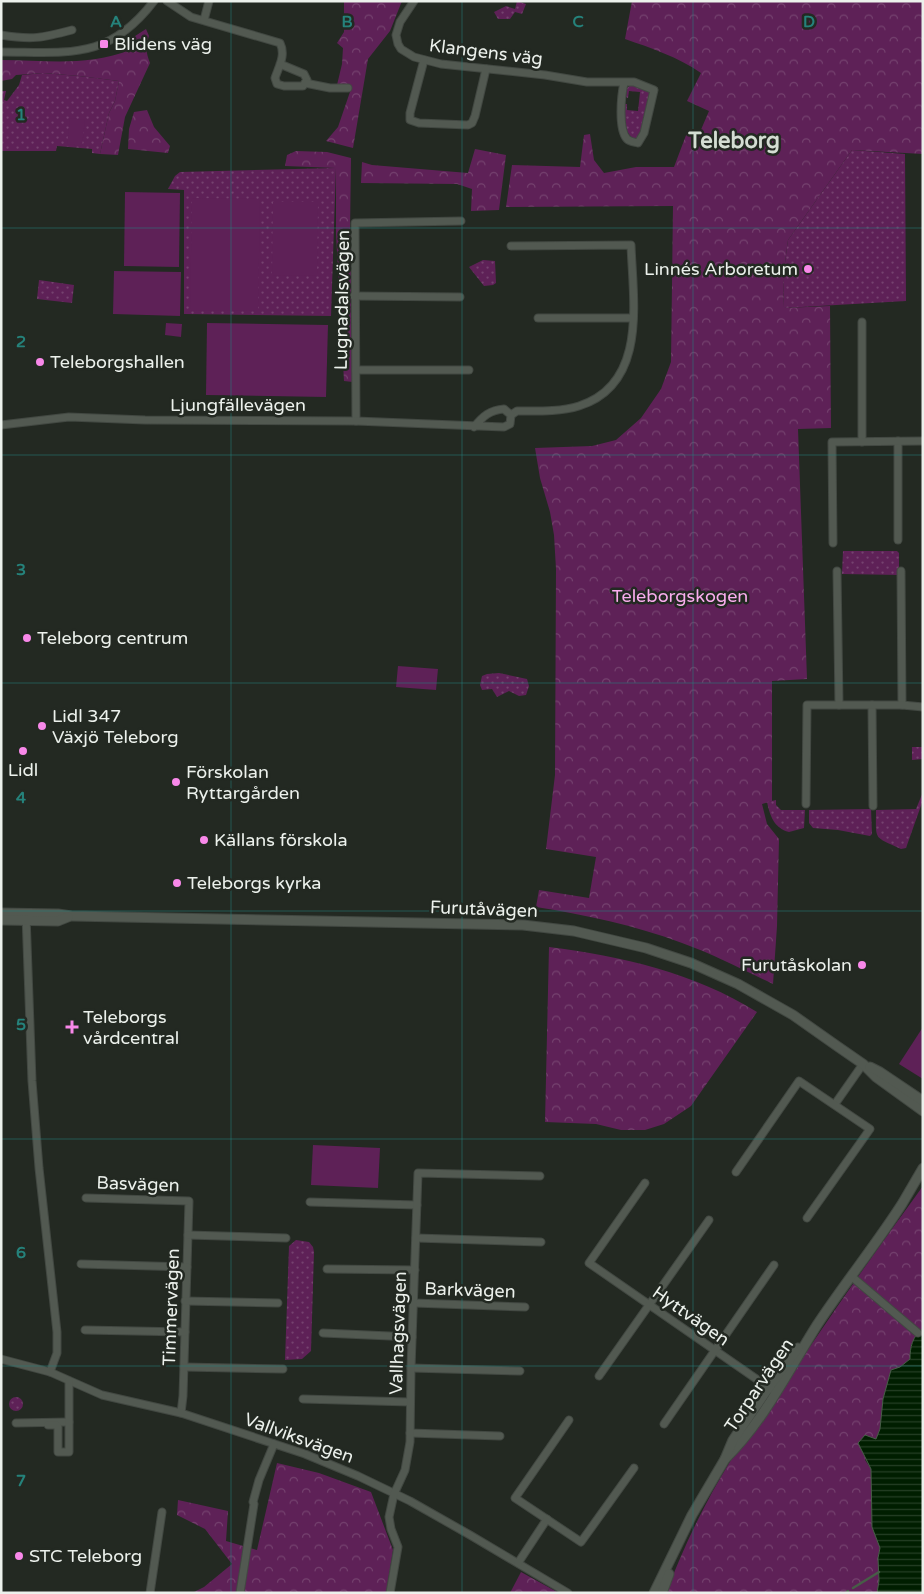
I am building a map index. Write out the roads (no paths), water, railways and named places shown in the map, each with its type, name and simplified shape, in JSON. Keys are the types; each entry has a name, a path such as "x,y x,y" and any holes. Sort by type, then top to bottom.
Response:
{"street":[{"path":"1,52 80,50 104,44 129,30 144,15 154,1"},
{"path":"167,1 187,15 280,43 283,49 283,56 274,78 277,84 303,86 307,80 304,74 280,64"},
{"name":"Klangens väg","path":"414,1 396,31 396,40 401,49 414,57 441,64 546,75 587,82 634,82 654,90 644,133 638,143 626,138 624,132 620,111 624,83"},
{"path":"204,20 209,2"},
{"path":"1,34 38,39 72,30"},
{"path":"424,60 410,113 410,120 419,123 472,124 486,69"},
{"path":"305,83 330,88 348,88"},
{"name":"Lugnadalsvägen","path":"356,421 355,223 461,221"},
{"path":"474,426 482,417 493,410 504,409 511,415 517,411 563,409 577,407 590,402 603,394 616,379 627,360 631,347 633,318 631,245 511,246"},
{"path":"354,296 460,297"},
{"path":"538,318 633,318"},
{"path":"862,322 862,442"},
{"path":"356,370 469,370"},
{"name":"Ljungfällevägen","path":"1,425 69,417 145,420 356,421 504,427 510,424 511,415"},
{"path":"898,441 898,540"},
{"path":"833,543 832,442 923,441"},
{"path":"901,571 902,705"},
{"path":"837,572 839,705"},
{"path":"806,804 807,705 902,705 923,707"},
{"path":"872,706 873,806"},
{"name":"Furutåvägen","path":"1,913 26,917"},
{"name":"Furutåvägen","path":"1,920 58,914 71,916 524,925 574,931 655,951 691,963 738,984 793,1015 863,1064 880,1072 923,1101"},
{"path":"26,917 32,1081 39,1168 57,1333 57,1353 50,1372"},
{"path":"835,1104 863,1064"},
{"name":"Furutåvägen","path":"863,1064 876,1077 923,1111"},
{"path":"736,1172 799,1081 835,1104 870,1129 806,1218"},
{"name":"Torparvägen","path":"902,1204 923,1168"},
{"name":"Vallhagsvägen","path":"390,1593 398,1547 391,1528 390,1517 394,1494 405,1470 410,1442 418,1173 540,1176"},
{"name":"Torparvägen","path":"654,1593 683,1534 725,1459 733,1440 773,1390 902,1204 923,1179"},
{"name":"Hyttvägen","path":"645,1183 589,1263 773,1390"},
{"name":"Basvägen","path":"86,1198 189,1201"},
{"name":"Timmervägen","path":"181,1413 189,1201"},
{"path":"310,1202 417,1205"},
{"path":"599,1376 709,1220"},
{"path":"188,1235 286,1238"},
{"path":"416,1238 541,1242"},
{"path":"81,1264 187,1266"},
{"path":"664,1424 774,1265"},
{"path":"327,1269 416,1270"},
{"path":"851,1276 918,1333"},
{"path":"185,1301 278,1303"},
{"name":"Barkvägen","path":"414,1303 525,1307"},
{"path":"85,1330 185,1332"},
{"path":"323,1333 412,1337"},
{"name":"Vallviksvägen","path":"1,1359 50,1372 102,1395 181,1413 304,1454 358,1476 462,1530 568,1592"},
{"path":"184,1368 283,1369"},
{"path":"411,1368 520,1371"},
{"path":"48,1425 56,1425 58,1427 58,1452 69,1452 69,1381"},
{"path":"303,1399 410,1402"},
{"path":"569,1420 515,1498 581,1542 634,1468"},
{"path":"16,1423 69,1422"},
{"path":"410,1433 500,1436"},
{"path":"240,1593 253,1502 259,1480 274,1444"},
{"path":"150,1593 162,1512"},
{"path":"518,1563 547,1519"},
{"name":"Torparvägen","path":"662,1593 683,1534"}],"waterway":[{"path":"853,1588 879,1572"}],"place":[{"name":"Blidens väg","path":"104,44"},
{"name":"Linnés Arboretum","path":"808,269"},
{"name":"Teleborgshallen","path":"40,362"},
{"name":"Teleborg centrum","path":"27,638"},
{"name":"Lidl 347 Växjö Teleborg","path":"42,726"},
{"name":"Lidl","path":"23,751"},
{"name":"Förskolan Ryttargården","path":"176,782"},
{"name":"Källans förskola","path":"204,840"},
{"name":"Teleborgs kyrka","path":"177,883"},
{"name":"Furutåskolan","path":"862,965"},
{"name":"Teleborgs vårdcentral","path":"72,1027"},
{"name":"STC Teleborg","path":"19,1556"}],"district":[{"name":"Teleborg","path":"734,140"}],"park label":[{"name":"Teleborgskogen","path":"680,596"}]}
